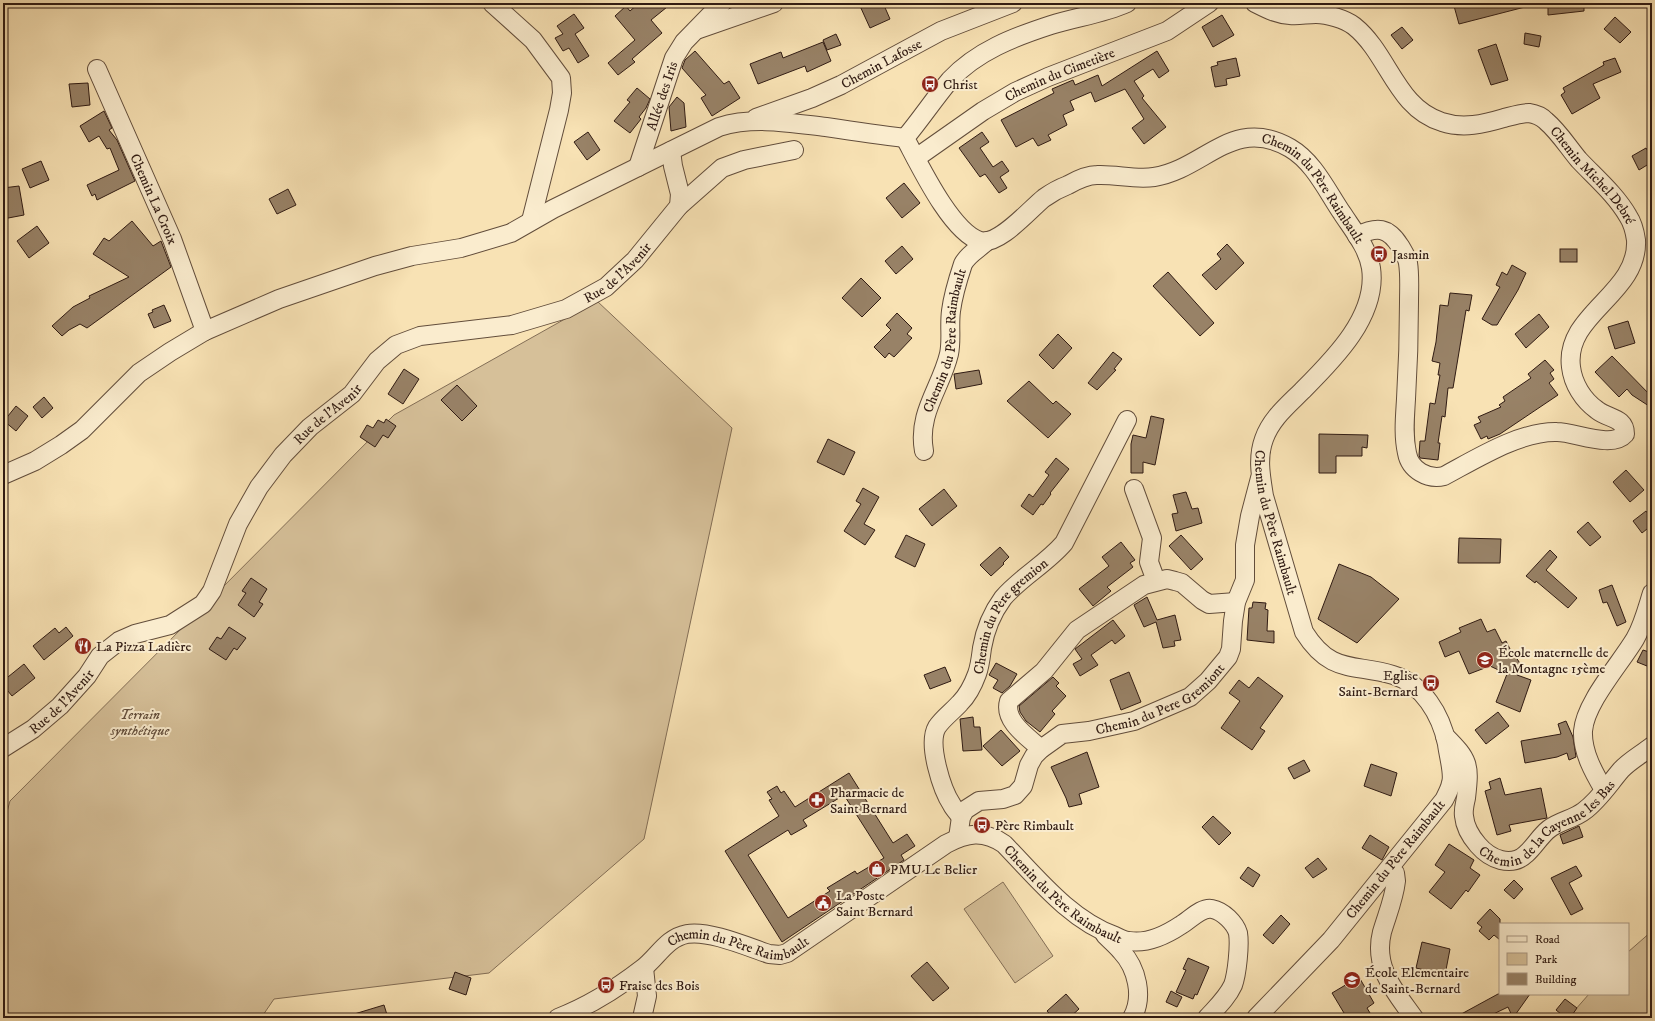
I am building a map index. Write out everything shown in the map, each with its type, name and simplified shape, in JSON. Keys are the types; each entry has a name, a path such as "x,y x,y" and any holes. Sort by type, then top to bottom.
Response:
{"street":[{"path":"492,3 533,40 561,78 562,93 559,110 531,221"},
{"name":"Allée des Iris","path":"638,167 674,58 684,42 722,3"},
{"name":"Allée des Iris","path":"696,30 774,3"},
{"name":"Chemin Lafosse","path":"749,120 812,98 841,85 942,31 1012,3"},
{"path":"905,138 951,80 972,60 994,47 1027,33 1114,9 1127,3"},
{"name":"Chemin du Cimetière","path":"916,158 983,111 1015,92 1048,77 1167,31 1209,3"},
{"name":"Chemin Michel Debré","path":"1255,3 1272,12 1291,15 1318,14 1337,18 1352,25 1365,36 1378,52 1406,98 1422,112 1442,122 1464,126 1484,124 1519,114 1528,113 1538,115 1552,126 1578,159 1614,197 1629,217 1636,240 1634,262 1623,280 1577,332 1571,352 1571,366 1574,379 1584,399 1599,412 1616,418 1624,425 1626,434 1619,440 1609,441 1557,432 1525,437 1496,449 1444,476 1436,478 1429,476 1415,468 1407,455 1404,435 1409,349 1408,262 1396,240 1389,232 1379,229 1365,232 1357,236"},
{"name":"Chemin La Croix","path":"97,69 172,239 205,331"},
{"path":"3,475 35,461 61,445 82,430 139,373 205,331 279,300 375,266 412,256 461,248 511,233 552,209 671,152 719,127 734,122 749,120 790,122 905,138"},
{"name":"Chemin du Père Raimbault","path":"924,451 923,435 925,420 929,404 946,366 949,353 951,312 962,264 966,257 980,248 987,241 1003,234 1045,197 1070,183 1096,175 1135,179 1156,177 1178,171 1210,152 1236,140 1264,137 1290,148 1311,166 1362,244 1371,267 1370,294 1361,318 1336,356 1274,420 1262,446 1259,457 1264,496 1304,632 1311,643 1330,660 1345,667 1393,675 1406,680 1418,689 1430,703 1440,722 1445,736 1452,782 1444,800 1331,940 1256,1018"},
{"path":"905,138 936,195 952,217 963,230 973,237 980,241 987,241"},
{"name":"Rue de l'Avenir","path":"3,748 33,729 60,706 87,676 100,656 119,641 135,634 170,625 203,604 212,591 238,524 259,487 283,455 310,428 352,394 377,361 396,345 420,336 512,325 566,309 606,287 635,260 679,206 722,168 744,160 794,150"},
{"path":"671,152 680,194 679,206"},
{"name":"Chemin du Père gremion","path":"961,817 952,806 943,787 934,750 934,735 937,727 961,702 978,672 986,630 991,618 1004,598 1020,582 1049,559 1064,543 1127,420"},
{"name":"Chemin du Pere Gremiont","path":"961,817 965,810 979,801 1003,799 1020,792 1029,765 1034,756 1040,749 1062,734 1088,731 1134,721 1190,697 1198,691 1228,657 1231,649 1236,602 1245,580 1245,546 1250,516 1261,476"},
{"path":"1134,489 1152,538 1149,562 1156,581"},
{"path":"1040,749 1009,718 1007,707 1008,701 1044,670 1077,630 1144,585 1167,579 1182,583 1209,604 1236,602"},
{"path":"1604,790 1586,755 1583,731 1589,708 1642,626 1652,593"},
{"name":"Chemin de la Cayenne les Bas","path":"1445,736 1460,750 1466,761 1469,772 1464,816 1467,827 1472,838 1481,849 1491,857 1501,861 1510,861 1525,855 1549,829 1584,811 1622,769 1652,746"},
{"path":"958,838 961,817"},
{"name":"Chemin du Père Raimbault","path":"558,1018 581,1009 597,1000 644,968 670,941 687,934 705,934 769,954 780,955 787,953 946,844 958,838 972,835 984,835 994,838 1004,844 1052,894 1076,914 1099,930 1129,941 1154,939 1180,926 1205,910 1212,909 1225,914 1238,933 1237,968 1234,984 1226,997 1207,1018"},
{"path":"1390,868 1395,873 1396,881 1379,948 1381,964 1388,980 1414,1018"},
{"path":"1099,930 1122,952 1136,976 1139,995 1135,1013 1132,1018"},
{"path":"642,1018 647,996 644,968"}],"green space":[{"name":"Terrain synthétique","path":"597,301 732,428 644,839 489,973 274,999 261,1018 3,1018 3,826 10,801 394,415"},
{"path":"1003,882 1053,956 1015,983 964,909"},
{"path":"1652,931 1652,1018 1568,1018 1588,995 1629,995 1629,951"}],"building":[{"path":"639,3 672,3 651,20 662,33 632,59 635,62 618,75 608,63 635,40 615,16 626,6 630,11"},
{"path":"868,3 883,3 890,19 870,28 860,6"},
{"path":"1467,3 1524,3 1525,7 1459,24 1454,6"},
{"path":"1548,3 1584,3 1584,11 1548,15"},
{"path":"574,14 584,28 575,34 589,56 578,63 569,48 563,51 555,38 563,34 557,26"},
{"path":"1222,15 1234,35 1213,47 1202,27"},
{"path":"1615,17 1631,32 1620,43 1604,29"},
{"path":"1402,27 1413,40 1402,49 1391,35"},
{"path":"1525,33 1541,36 1539,47 1524,44"},
{"path":"836,34 841,45 827,50 823,40"},
{"path":"823,42 831,61 807,72 805,66 758,84 750,64 781,52 783,58"},
{"path":"1496,44 1508,80 1491,85 1478,50"},
{"path":"695,51 724,84 729,81 740,98 712,116 701,98 706,95 682,68 685,60"},
{"path":"1157,51 1169,71 1159,78 1153,69 1134,81 1144,96 1142,98 1166,127 1144,144 1132,128 1144,119 1125,89 1095,102 1091,92 1070,101 1074,110 1063,115 1067,125 1048,135 1051,140 1038,146 1033,138 1016,147 1001,120 1054,93 1052,89 1073,80 1075,85 1098,75 1102,86"},
{"path":"1236,58 1240,76 1226,79 1227,85 1215,87 1211,67 1218,65 1217,62"},
{"path":"1615,58 1621,72 1593,84 1600,98 1572,114 1561,95 1565,92 1563,88 1604,65 1603,62"},
{"path":"88,83 90,105 72,107 69,84"},
{"path":"637,88 650,99 646,108 639,117 641,119 630,133 614,121 630,102 627,100"},
{"path":"677,97 684,103 686,127 671,131 669,107"},
{"path":"104,111 112,128 109,130 117,140 135,181 97,200 95,194 92,196 87,185 119,170 110,148 107,149 99,136 89,142 80,126"},
{"path":"588,132 600,150 587,160 574,142"},
{"path":"982,132 989,142 980,148 993,167 1002,161 1009,171 1000,177 1007,188 999,193 985,174 980,177 959,148"},
{"path":"1646,148 1652,158 1652,162 1639,170 1632,156"},
{"path":"41,161 49,180 30,188 22,169"},
{"path":"904,183 920,203 902,218 886,198"},
{"path":"19,186 24,215 3,219 3,188"},
{"path":"288,189 296,205 277,214 269,199"},
{"path":"132,221 153,246 161,241 171,267 87,328 80,324 62,336 52,326 73,307 90,298 89,296 129,277 93,254 104,238 109,241"},
{"path":"37,226 49,243 29,258 17,241"},
{"path":"1227,244 1244,263 1216,290 1202,275 1221,259 1217,254"},
{"path":"902,246 913,259 896,274 885,261"},
{"path":"1560,249 1577,249 1577,262 1560,262"},
{"path":"1512,265 1526,273 1518,290 1497,325 1492,325 1482,319 1500,287 1496,285 1502,272 1507,275"},
{"path":"1168,272 1214,323 1200,336 1153,286"},
{"path":"861,278 881,298 862,317 842,298"},
{"path":"1450,293 1472,295 1469,311 1466,310 1453,388 1448,388 1445,417 1442,416 1438,443 1440,443 1438,460 1420,458 1420,441 1425,441 1430,403 1435,404 1440,375 1438,375 1440,363 1432,361 1436,342 1440,305 1448,306"},
{"path":"164,305 171,321 154,328 148,314 153,312 152,310"},
{"path":"897,313 912,328 907,334 912,338 894,357 889,353 885,358 874,347 891,330 886,325"},
{"path":"1539,314 1549,327 1526,348 1515,334"},
{"path":"1628,321 1635,343 1615,349 1608,327"},
{"path":"1058,334 1072,348 1053,369 1039,355"},
{"path":"1113,352 1122,359 1114,369 1116,370 1097,390 1088,383"},
{"path":"1612,356 1652,397 1652,408 1632,395 1627,389 1619,397 1595,372"},
{"path":"1545,360 1554,370 1550,373 1554,379 1549,383 1558,395 1500,434 1488,439 1487,436 1481,439 1474,425 1481,422 1478,417 1501,407 1499,405 1505,401 1503,397 1531,378 1528,374"},
{"path":"404,369 419,379 403,404 388,394"},
{"path":"979,370 982,384 956,389 954,374"},
{"path":"1029,381 1053,404 1056,401 1071,414 1048,438 1007,401"},
{"path":"457,385 477,406 462,421 441,400"},
{"path":"44,397 53,408 42,418 33,407"},
{"path":"16,406 28,416 16,431 4,421"},
{"path":"1151,416 1164,419 1155,465 1143,462 1143,473 1131,473 1131,444 1133,435 1146,438"},
{"path":"386,419 396,426 388,438 383,435 375,447 360,437 367,425 373,428 378,420 384,423"},
{"path":"1319,434 1368,435 1367,448 1362,447 1362,456 1336,456 1336,473 1319,473"},
{"path":"828,439 855,452 844,475 817,462"},
{"path":"1056,458 1069,469 1050,493 1051,494 1043,505 1041,504 1033,515 1021,506 1029,494 1033,497 1049,475 1045,472"},
{"path":"1626,470 1644,490 1630,502 1613,482"},
{"path":"863,488 879,497 864,524 875,530 865,545 844,531 861,504 856,501"},
{"path":"944,489 957,506 932,526 919,509"},
{"path":"1186,492 1192,509 1198,508 1202,523 1176,531 1172,514 1178,513 1173,495"},
{"path":"1646,511 1652,519 1652,525 1642,533 1633,521"},
{"path":"1588,522 1601,537 1590,546 1577,532"},
{"path":"906,535 925,544 915,567 895,557"},
{"path":"1181,535 1203,559 1191,570 1169,546"},
{"path":"1459,538 1501,539 1500,563 1458,563"},
{"path":"1121,542 1135,560 1130,563 1133,567 1107,587 1111,591 1093,606 1079,589 1109,566 1102,557"},
{"path":"1000,547 1009,557 991,576 980,565"},
{"path":"1550,550 1557,557 1546,570 1577,598 1568,608 1536,581 1535,583 1526,576"},
{"path":"1339,564 1371,577 1399,599 1357,643 1318,619"},
{"path":"251,578 267,589 259,602 263,604 254,617 238,605 246,593 242,591"},
{"path":"1612,585 1626,622 1617,626 1607,602 1603,603 1599,590"},
{"path":"1147,597 1157,620 1175,615 1181,640 1174,641 1175,646 1163,648 1156,622 1144,627 1134,605"},
{"path":"1253,602 1266,603 1265,609 1268,610 1267,631 1274,631 1274,643 1247,640 1249,608 1252,608"},
{"path":"1481,619 1487,632 1495,629 1502,643 1506,641 1513,655 1514,654 1521,665 1517,675 1531,680 1520,712 1496,702 1507,674 1490,666 1469,674 1459,651 1445,657 1439,642 1461,632 1459,628"},
{"path":"1113,620 1125,636 1115,644 1112,640 1091,655 1098,665 1080,676 1073,664 1082,659 1075,649"},
{"path":"66,627 73,636 44,660 33,646 55,628 59,633"},
{"path":"229,627 246,638 237,650 234,648 226,660 209,649 217,637 221,639"},
{"path":"1643,650 1652,653 1652,668 1637,662"},
{"path":"996,663 1017,674 1010,686 1002,693 993,688 998,680 989,675"},
{"path":"24,664 35,678 12,696 3,685 3,681"},
{"path":"945,667 951,681 930,689 924,675"},
{"path":"1129,672 1141,702 1121,710 1110,680"},
{"path":"1053,677 1059,683 1056,686 1066,696 1052,711 1055,714 1040,732 1026,721 1020,712 1019,706"},
{"path":"1258,677 1283,696 1260,728 1265,731 1252,750 1221,728 1240,701 1229,693 1239,680 1249,688"},
{"path":"1498,712 1509,726 1486,744 1475,730"},
{"path":"973,717 974,727 980,727 982,750 963,751 960,719"},
{"path":"1566,721 1573,737 1576,757 1569,760 1567,753 1557,757 1525,763 1521,741 1561,734 1558,724"},
{"path":"1001,730 1020,751 1002,766 983,746"},
{"path":"1087,752 1099,787 1079,794 1082,804 1069,807 1051,767"},
{"path":"1304,760 1310,771 1294,779 1288,768"},
{"path":"1371,764 1397,773 1391,796 1364,786"},
{"path":"849,773 893,843 907,834 915,846 901,855 904,860 782,942 725,851 779,816 769,800 772,799 767,792 777,786 781,793 784,791 795,807","holes":["844,795 884,858 857,874 855,871 827,888 830,891 788,918 748,855 788,830 791,835 807,826 803,820"]},
{"path":"1500,778 1505,795 1541,788 1547,818 1509,825 1511,831 1497,835 1485,791 1491,789 1489,782"},
{"path":"1213,816 1231,833 1219,845 1202,827"},
{"path":"1579,826 1583,837 1563,844 1560,835"},
{"path":"1370,835 1389,847 1382,860 1362,848"},
{"path":"1449,844 1474,860 1470,868 1480,875 1468,892 1466,890 1451,909 1429,892 1445,872 1435,865"},
{"path":"1318,858 1327,869 1313,878 1305,868"},
{"path":"1576,866 1582,876 1569,883 1583,909 1571,915 1551,878"},
{"path":"1248,867 1260,875 1253,887 1240,878"},
{"path":"1514,880 1523,889 1514,899 1504,890"},
{"path":"1490,909 1500,919 1499,939 1494,935 1489,940 1479,931 1482,927 1477,923"},
{"path":"1281,915 1290,924 1273,944 1263,935"},
{"path":"1422,942 1450,949 1445,975 1416,968"},
{"path":"1188,958 1209,967 1197,995 1195,994 1193,999 1176,992 1186,970 1183,969"},
{"path":"927,962 949,988 933,1001 911,976"},
{"path":"455,972 471,978 466,995 449,989"},
{"path":"1359,977 1374,1003 1367,1008 1373,1018 1347,1018 1332,993"},
{"path":"1171,991 1182,997 1177,1007 1166,1002"},
{"path":"1066,994 1079,1009 1069,1018 1053,1018 1047,1011"},
{"path":"1498,994 1529,995 1513,1018 1508,1007 1485,1018 1454,1018"},
{"path":"1565,999 1577,1008 1570,1018 1566,1018 1556,1010"},
{"path":"384,1005 388,1018 351,1018 351,1015"}],"place":[{"name":"Christ","path":"930,84"},
{"name":"Jasmin","path":"1379,254"},
{"name":"La Pizza Ladière","path":"83,646"},
{"name":"École maternelle de la Montagne 15ème","path":"1485,660"},
{"name":"Eglise Saint-Bernard","path":"1431,683"},
{"name":"Pharmacie de Saint Bernard","path":"817,800"},
{"name":"Père Rimbault","path":"982,825"},
{"name":"PMU Le Belier","path":"877,869"},
{"name":"La Poste Saint Bernard","path":"823,903"},
{"name":"École Elementaire de Saint-Bernard","path":"1352,980"},
{"name":"Fraise des Bois","path":"606,985"}]}
